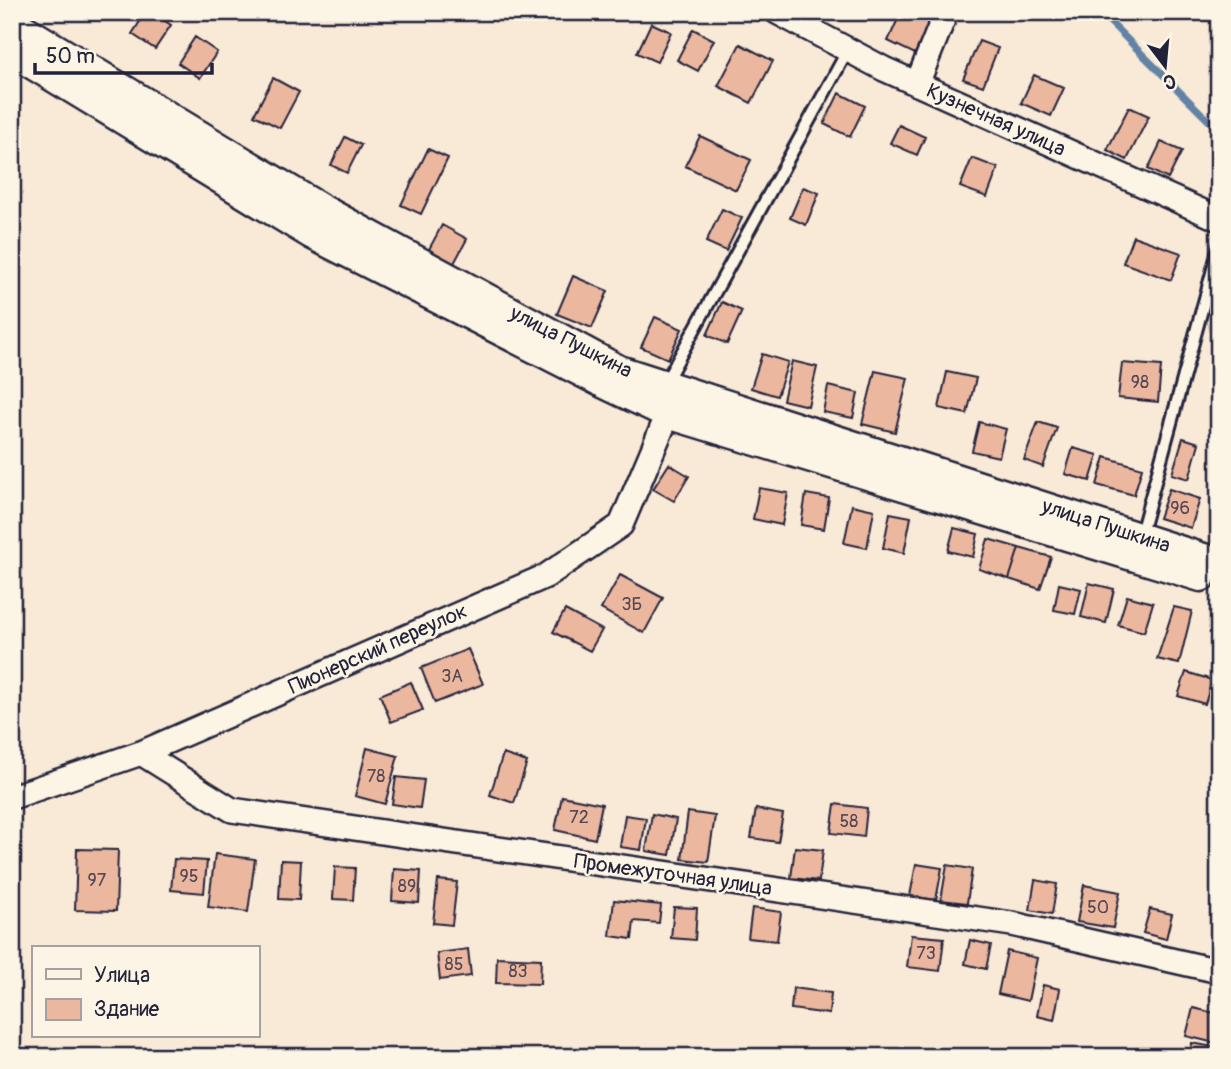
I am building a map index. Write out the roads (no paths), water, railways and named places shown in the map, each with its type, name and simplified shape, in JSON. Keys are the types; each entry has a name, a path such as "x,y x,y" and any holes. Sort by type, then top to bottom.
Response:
{"street":[{"name":"Кузнечная улица","path":"777,12 917,84 1219,219"},
{"path":"917,84 946,12"},
{"name":"улица Пушкина","path":"12,22 320,208 619,370 666,399 1219,582"},
{"name":"улица Пушкина","path":"12,52 312,234 591,377 1140,537 1219,563"},
{"name":"Пионерский переулок","path":"12,797 141,752 546,576 621,526 666,399"},
{"name":"Промежуточная улица","path":"141,752 232,810 1012,924 1219,971"}],"lane":[{"path":"666,399 848,50"},
{"path":"1140,537 1219,247"}],"waterway":[{"path":"1100,12 1219,131"}]}
